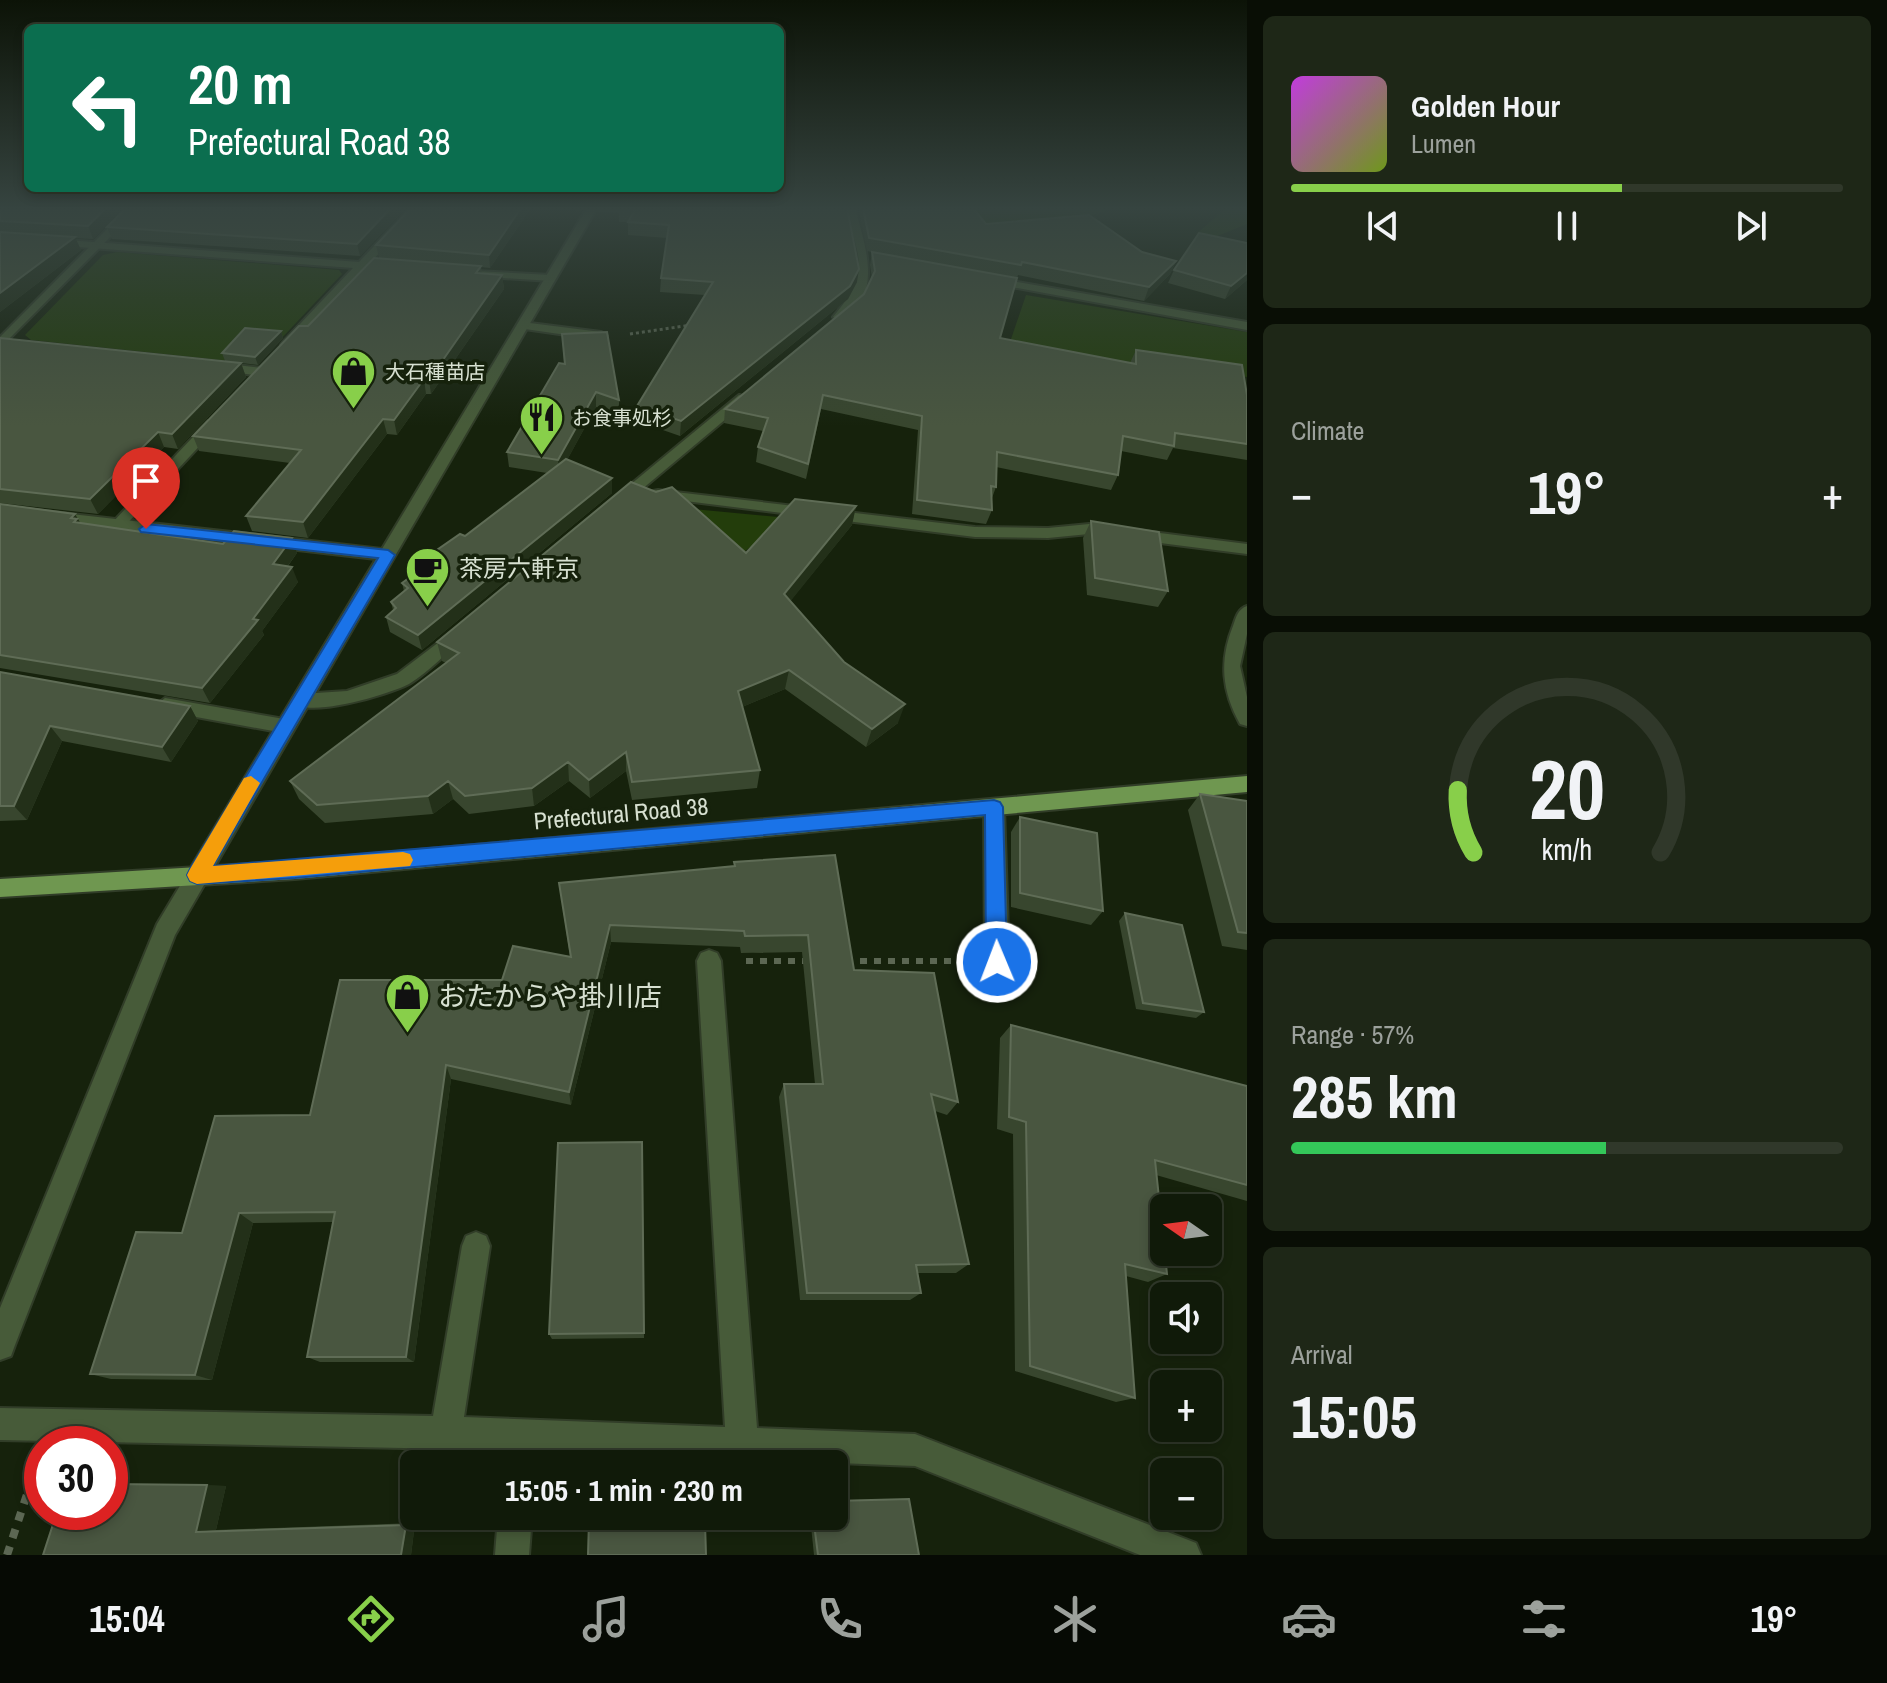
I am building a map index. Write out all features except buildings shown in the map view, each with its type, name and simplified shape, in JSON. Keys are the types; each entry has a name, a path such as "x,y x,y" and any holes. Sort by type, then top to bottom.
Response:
{"main road":[{"name":"Prefectural Road 38","path":"0,888 295,870 1247,784"}],"street":[{"path":"1,344 63,281"},
{"path":"282,350 348,281"},
{"path":"0,1345 165,931 549,281"},
{"path":"821,332 855,303 865,281"},
{"path":"996,281 1247,326"},
{"path":"522,326 601,336"},
{"path":"1,344 17,344"},
{"path":"252,383 272,361"},
{"path":"201,365 262,372"},
{"path":"603,515 755,388"},
{"path":"117,526 221,416"},
{"path":"630,491 975,532 1048,533 1089,529 1247,549"},
{"path":"0,511 388,555"},
{"path":"1247,612 1230,653 1231,680 1247,719"},
{"path":"301,701 348,698 403,679 473,621"},
{"path":"150,703 284,726"},
{"path":"994,807 997,962"},
{"path":"709,961 742,1441"},
{"path":"446,1432 476,1246"},
{"path":"0,1424 446,1432 520,1449 742,1441 915,1450 1184,1555"},
{"path":"512,1555 514,1530"}],"path":[{"path":"601,336 700,324"},
{"path":"709,961 821,961"},
{"path":"837,961 997,962"},
{"path":"7,1555 24,1503"}],"green space":[{"path":"78,281 336,281 262,359 240,362 31,340 25,335"},
{"path":"1026,295 1247,332 1247,377 1075,355 1010,342"},
{"path":"693,509 789,518 741,554"}],"slow traffic":[{"path":"251,783 197,875 403,860"}],"place":[{"name":"大石種苗店","path":"354,411"},
{"name":"お食事処杉","path":"541,457"},
{"name":"茶房六軒京","path":"428,608"},
{"name":"おたからや掛川店","path":"407,1035"}],"route":[{"path":"146,529 388,555 197,875 295,870 994,807 997,962"}]}
